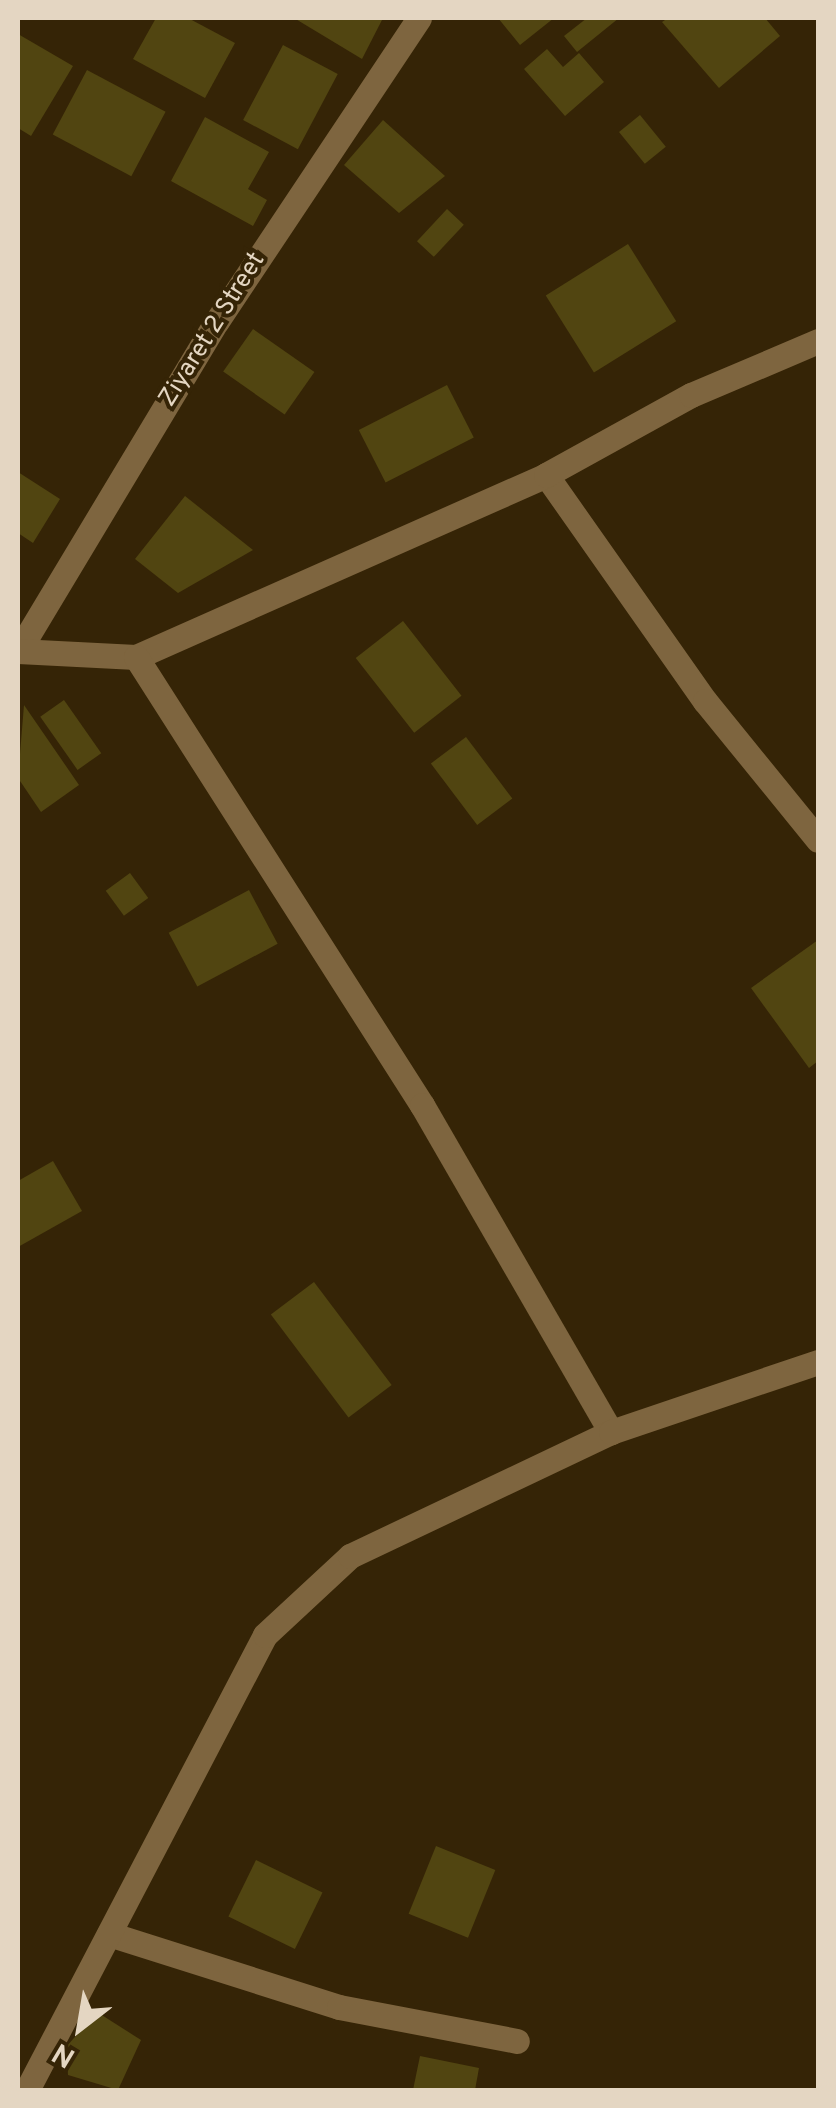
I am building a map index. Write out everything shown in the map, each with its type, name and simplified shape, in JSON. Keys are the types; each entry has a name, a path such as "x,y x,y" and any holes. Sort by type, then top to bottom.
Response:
{"street":[{"name":"Ziyaret 2 Street","path":"18,650 217,321 419,18"},
{"path":"18,650 136,656 546,475 691,395 818,341"},
{"path":"546,475 705,701 818,840"},
{"path":"136,656 422,1105 610,1432"},
{"path":"27,2090 265,1635 350,1556 610,1432 818,1362"},
{"path":"109,1934 339,2007 518,2041"}],"building":[{"path":"156,18 188,18 235,43 205,98 133,59"},
{"path":"294,18 383,18 362,59"},
{"path":"498,18 554,18 520,45"},
{"path":"587,18 619,18 577,52 564,36"},
{"path":"668,18 765,18 780,36 719,88 662,22"},
{"path":"18,34 73,66 31,136 18,128"},
{"path":"283,45 338,74 298,149 243,120"},
{"path":"547,49 563,67 579,53 604,82 565,116 524,69"},
{"path":"87,70 166,112 131,176 53,134"},
{"path":"640,115 666,147 645,164 619,132"},
{"path":"205,117 269,152 248,189 267,200 253,226 171,181"},
{"path":"383,120 445,176 399,213 344,165"},
{"path":"447,209 464,225 434,257 417,241"},
{"path":"628,244 676,321 594,373 546,295"},
{"path":"253,329 314,372 285,415 223,372"},
{"path":"447,385 474,438 386,483 359,430"},
{"path":"18,472 60,499 33,543 18,533"},
{"path":"185,496 253,550 178,593 135,559"},
{"path":"403,621 461,696 414,733 356,658"},
{"path":"64,700 101,753 78,770 40,717"},
{"path":"24,705 79,785 41,812 18,778"},
{"path":"466,737 512,798 477,825 431,763"},
{"path":"130,873 148,898 124,916 106,891"},
{"path":"249,890 278,944 197,987 169,933"},
{"path":"818,940 818,1061 809,1068 751,988"},
{"path":"53,1161 82,1211 18,1247 18,1181"},
{"path":"314,1282 392,1385 349,1418 271,1314"},
{"path":"436,1846 495,1870 468,1938 409,1914"},
{"path":"256,1860 323,1892 295,1949 228,1917"},
{"path":"97,2012 141,2040 118,2090 68,2075 66,2047"},
{"path":"420,2056 479,2068 475,2090 413,2090"}]}
